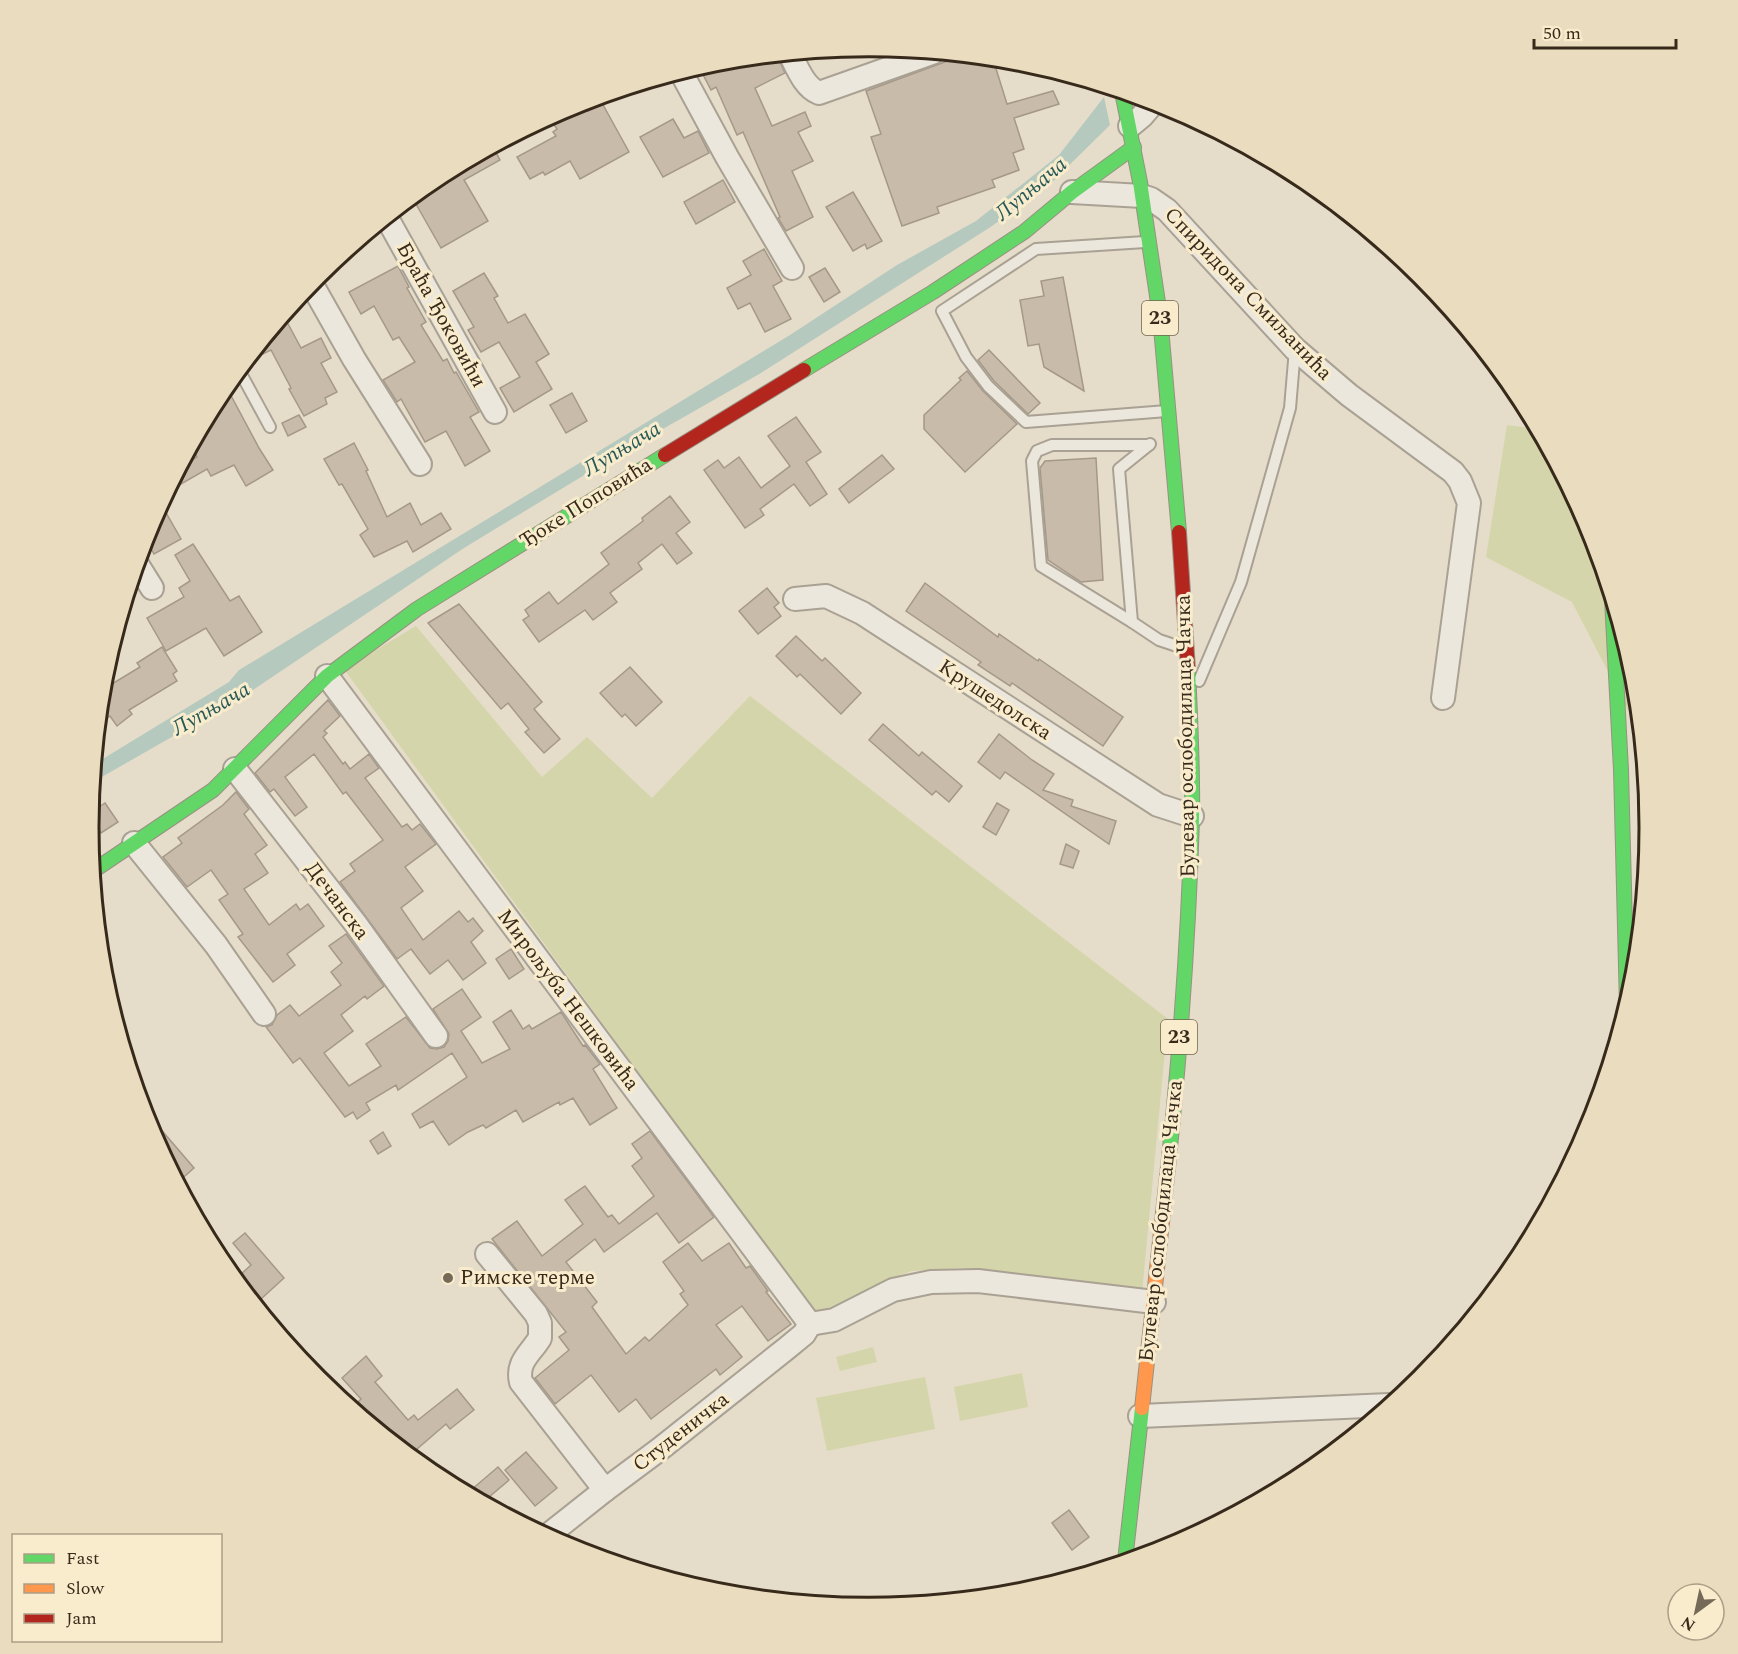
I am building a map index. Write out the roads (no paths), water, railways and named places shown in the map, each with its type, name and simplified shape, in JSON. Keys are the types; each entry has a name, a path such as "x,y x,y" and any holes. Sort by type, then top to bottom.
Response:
{"street":[{"path":"794,61 807,84 813,91 819,93 915,59"},
{"path":"685,80 792,268"},
{"name":"Булевар ослободилаца Чачка","path":"1124,101 1132,136 1160,316 1188,648 1192,816 1174,1115 1126,1553"},
{"path":"1132,136 1147,110"},
{"name":"Ђоке Поповића","path":"101,867 213,790 327,676 367,645 453,586 933,292 1024,232 1072,192 1132,136"},
{"path":"1072,192 1142,196"},
{"name":"Спиридона Смиљанића","path":"1142,196 1159,204 1176,217 1296,349 1348,395 1445,465 1466,491 1469,503 1443,698"},
{"name":"Браћа Ђоковићи","path":"390,224 495,412"},
{"path":"316,293 420,464"},
{"path":"142,573 152,588"},
{"name":"Крушедолска","path":"795,599 825,596 862,614 1158,805 1192,816"},
{"path":"1614,631 1621,770 1625,969"},
{"name":"Мирољуба Нешковића","path":"327,676 810,1324"},
{"name":"Дечанска","path":"235,769 355,923 436,1036"},
{"path":"134,843 216,945 264,1014"},
{"path":"487,1254 536,1314 540,1323 540,1338 519,1368 520,1382 605,1490"},
{"path":"810,1324 834,1320 893,1290 931,1282 978,1281 1154,1302"},
{"name":"Студеничка","path":"555,1530 787,1348 804,1334 810,1324"},
{"path":"1140,1416 1378,1406"}],"lane":[{"path":"1148,242 1036,249 942,311 966,357 988,386 1026,422 1169,411"},
{"path":"1189,706 1241,582 1290,408 1296,349"},
{"path":"244,378 270,428"},
{"path":"1171,439 1149,445 1052,445 1037,451 1032,461 1041,566 1159,640 1172,646 1188,648"},
{"path":"1132,622 1119,469 1149,445"}],"water":[{"name":"Лупњача","path":"1104,97 1110,125 1046,188 989,228 761,373 619,454 464,548 247,694 101,777 103,759 229,682 239,670 790,335 897,265 976,221 1059,155"}],"place":[{"name":"Римске терме","path":"448,1278"}]}
